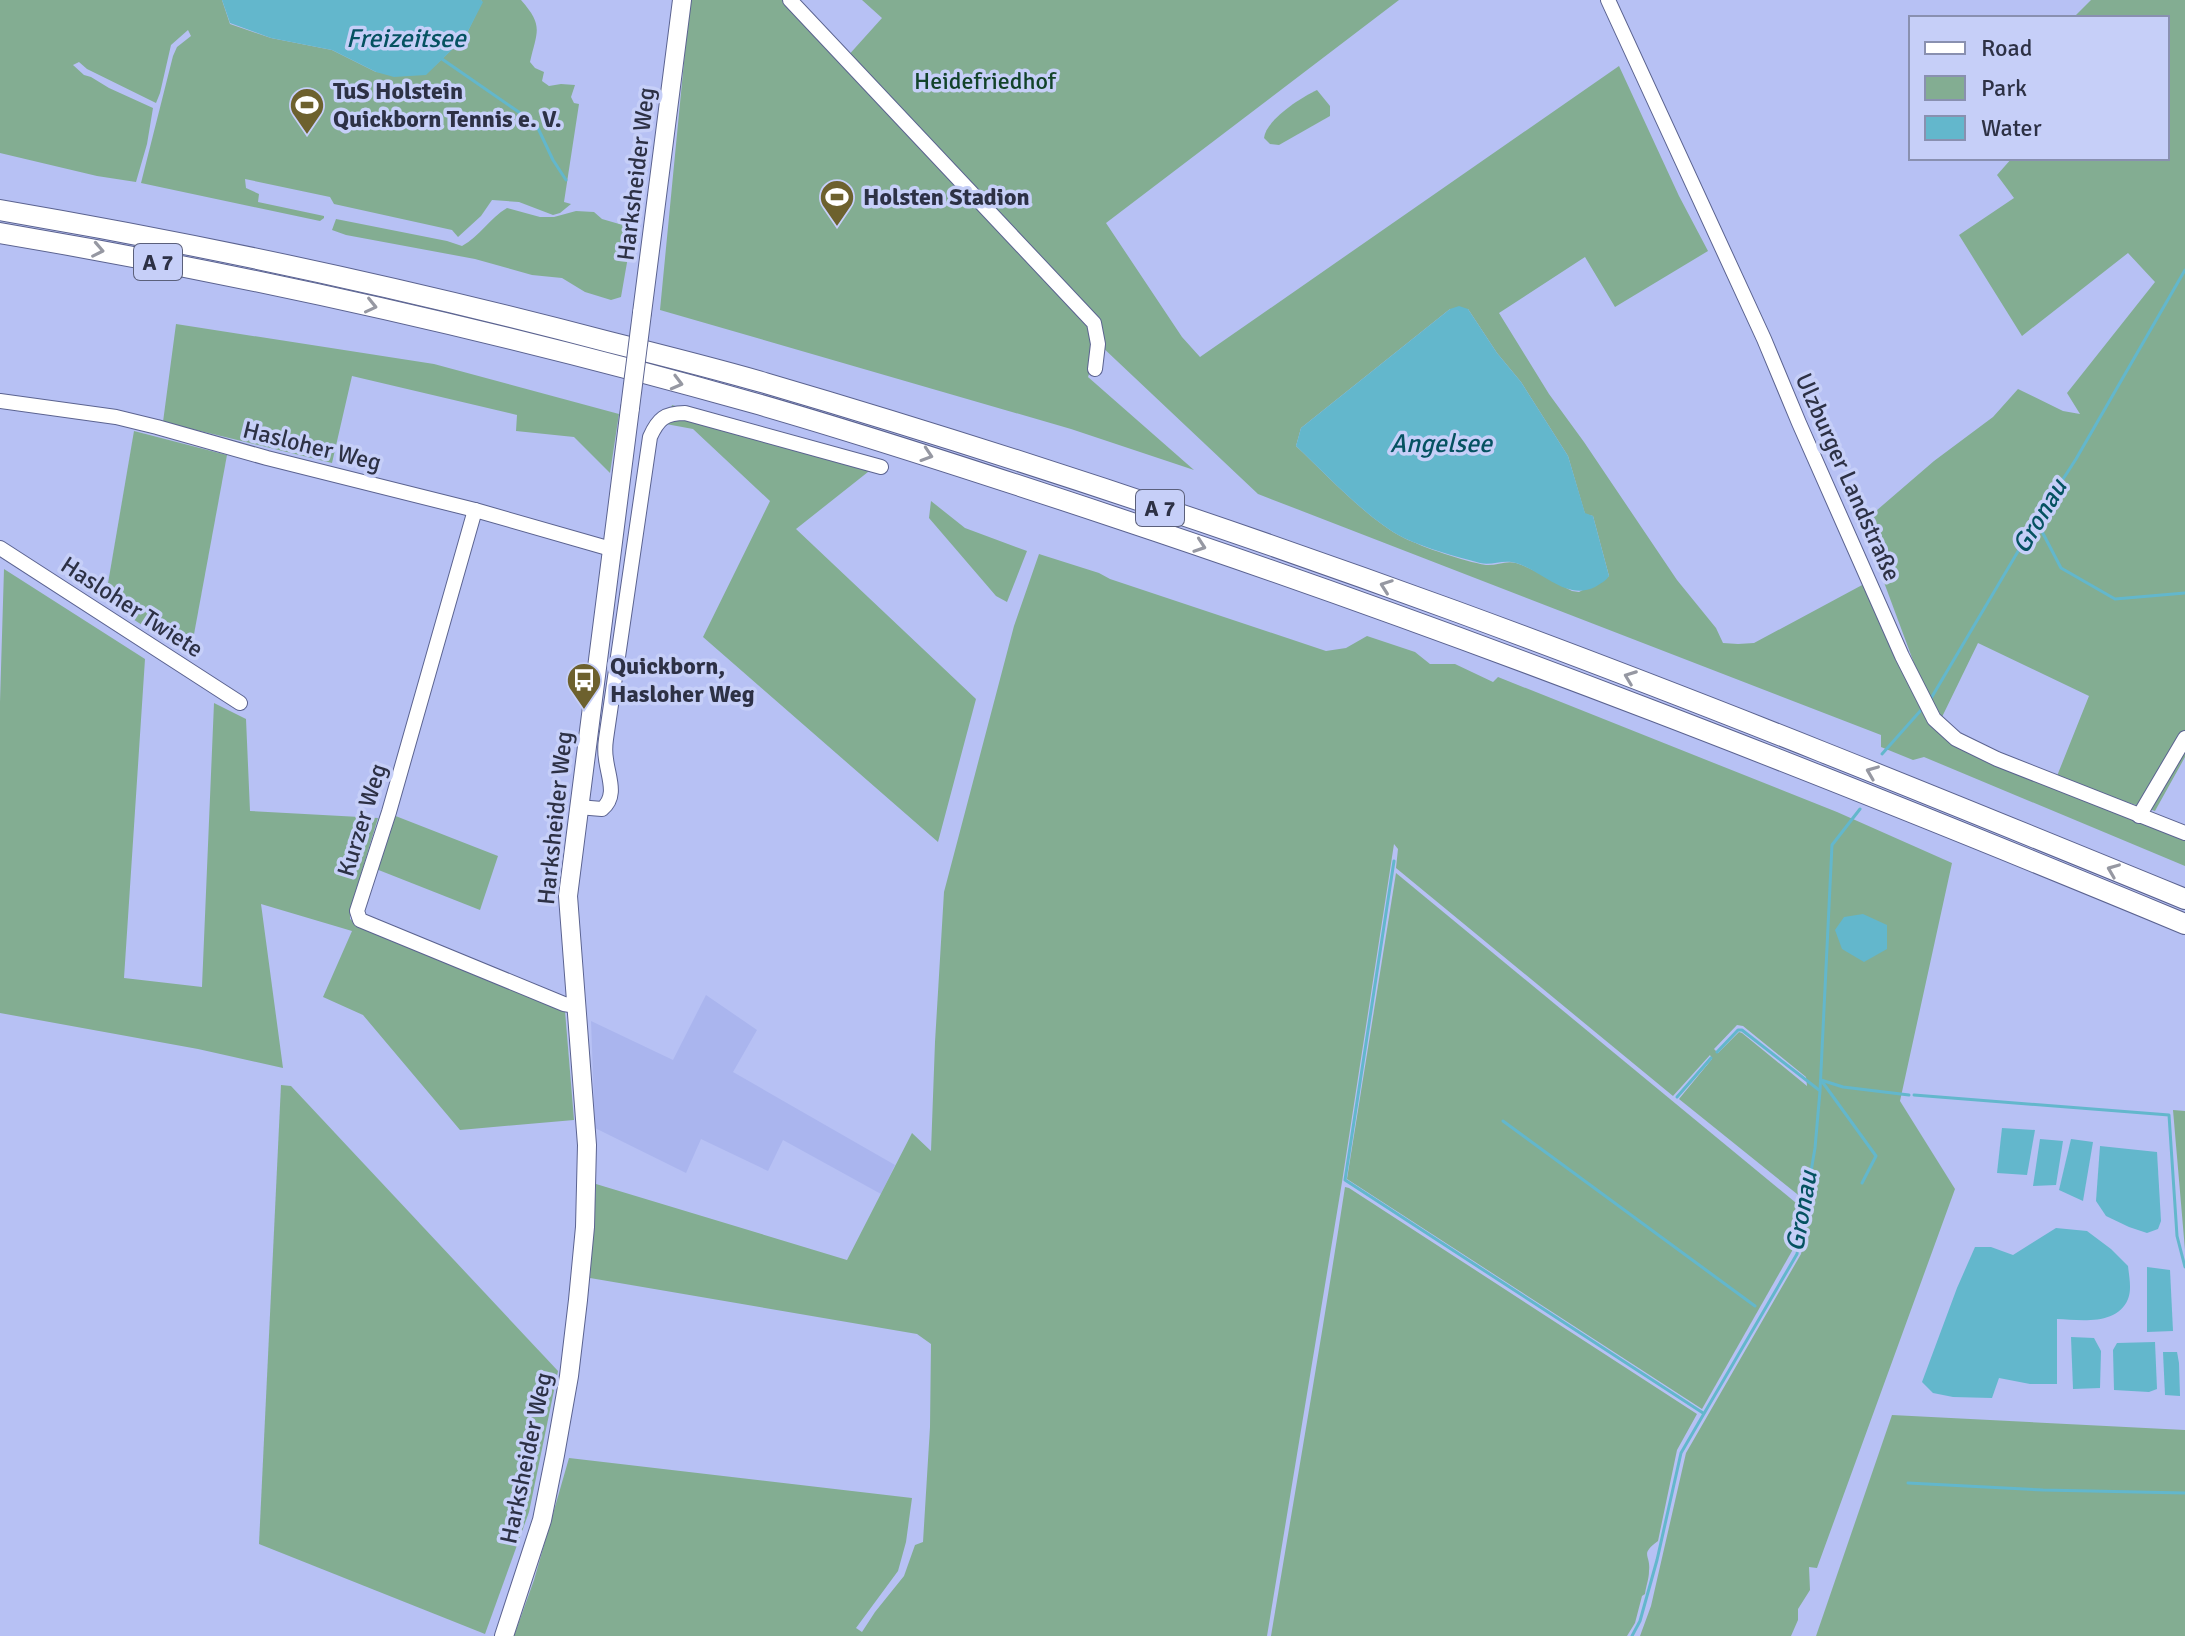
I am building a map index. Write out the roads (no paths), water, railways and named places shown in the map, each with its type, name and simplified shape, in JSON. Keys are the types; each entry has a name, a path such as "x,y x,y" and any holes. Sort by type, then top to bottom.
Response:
{"highway":[{"name":"A 7","path":"0,210 212,248 500,313 760,381 1025,462 1473,618 1855,765 2185,899"},
{"name":"A 7","path":"0,233 295,288 494,335 753,403 901,447 1192,543 1451,635 1713,733 2185,924"},
{"path":"0,243 21,237"}],"main road":[{"name":"Harksheider Weg","path":"504,1636 542,1520 569,1376 578,1300 585,1227 587,1145 568,896 682,0"}],"street":[{"path":"790,0 1094,323 1098,344 1095,369"},
{"name":"Ulzburger Landstraße","path":"1608,0 1764,339 1919,692 1934,719 1956,739 1997,759 2185,833"},
{"name":"Hasloher Weg","path":"0,401 116,417 475,510 611,549"},
{"path":"578,807 602,809 611,797 606,739 650,437 663,416 685,413 881,467"},
{"name":"Kurzer Weg","path":"475,510 389,812 357,911 360,920 564,1004 576,1006"},
{"name":"Hasloher Twiete","path":"0,548 240,703"},
{"path":"2139,816 2185,738"}],"water":[{"name":"Freizeitsee","path":"222,0 483,2 465,37 426,75 394,77 376,72 332,50 271,38 230,23"},
{"name":"Angelsee","path":"1459,306 1468,309 1521,382 1568,456 1585,513 1593,516 1609,576 1595,587 1584,590 1564,588 1516,563 1480,563 1404,538 1362,508 1296,446 1301,428 1450,309"},
{"path":"1863,914 1887,925 1887,949 1864,962 1842,949 1835,930 1844,917"},
{"path":"2002,1128 2035,1130 2027,1175 1997,1173"},
{"path":"2040,1139 2063,1141 2056,1185 2033,1186"},
{"path":"2071,1139 2093,1142 2083,1201 2059,1190"},
{"path":"2100,1146 2157,1152 2161,1221 2158,1229 2147,1233 2106,1216 2096,1201"},
{"path":"2056,1228 2087,1231 2128,1266 2130,1291 2123,1308 2116,1314 2097,1320 2057,1319 2057,1384 2030,1384 1999,1378 1992,1398 1933,1393 1922,1382 1975,1247 1991,1247 2013,1255"},
{"path":"2147,1267 2170,1270 2173,1331 2147,1332"},
{"path":"2071,1337 2094,1338 2101,1351 2100,1388 2073,1389"},
{"path":"2155,1342 2157,1389 2149,1392 2114,1390 2113,1350 2117,1343"},
{"path":"2163,1352 2177,1352 2180,1396 2165,1395"}],"waterway":[{"path":"442,59 536,124 566,180"},
{"name":"Gronau","path":"1930,700 2076,459 2185,270"},
{"path":"2037,522 2061,568 2115,599 2185,593"},
{"name":"Gronau","path":"1882,754 1922,709"},
{"name":"Gronau","path":"1632,1636 1640,1621 1657,1560 1681,1453 1797,1254 1815,1148 1820,1091 1832,845 1860,809"},
{"path":"1394,861 1345,1180 1703,1413"},
{"path":"1717,1052 1738,1030 1742,1030 1819,1090"},
{"path":"1677,1097 1711,1058"},
{"path":"1821,1080 1876,1156 1862,1183"},
{"path":"1821,1080 1843,1087 1909,1095"},
{"path":"1914,1095 2169,1115 2177,1236 2185,1267"},
{"path":"1503,1121 1755,1306"},
{"path":"1908,1483 2185,1493"}],"place":[{"name":"TuS Holstein Quickborn Tennis e. V.","path":"307,136"},
{"name":"Holsten Stadion","path":"837,228"},
{"name":"Quickborn, Hasloher Weg","path":"584,711"}],"park label":[{"name":"Heidefriedhof","path":"985,81"}]}
